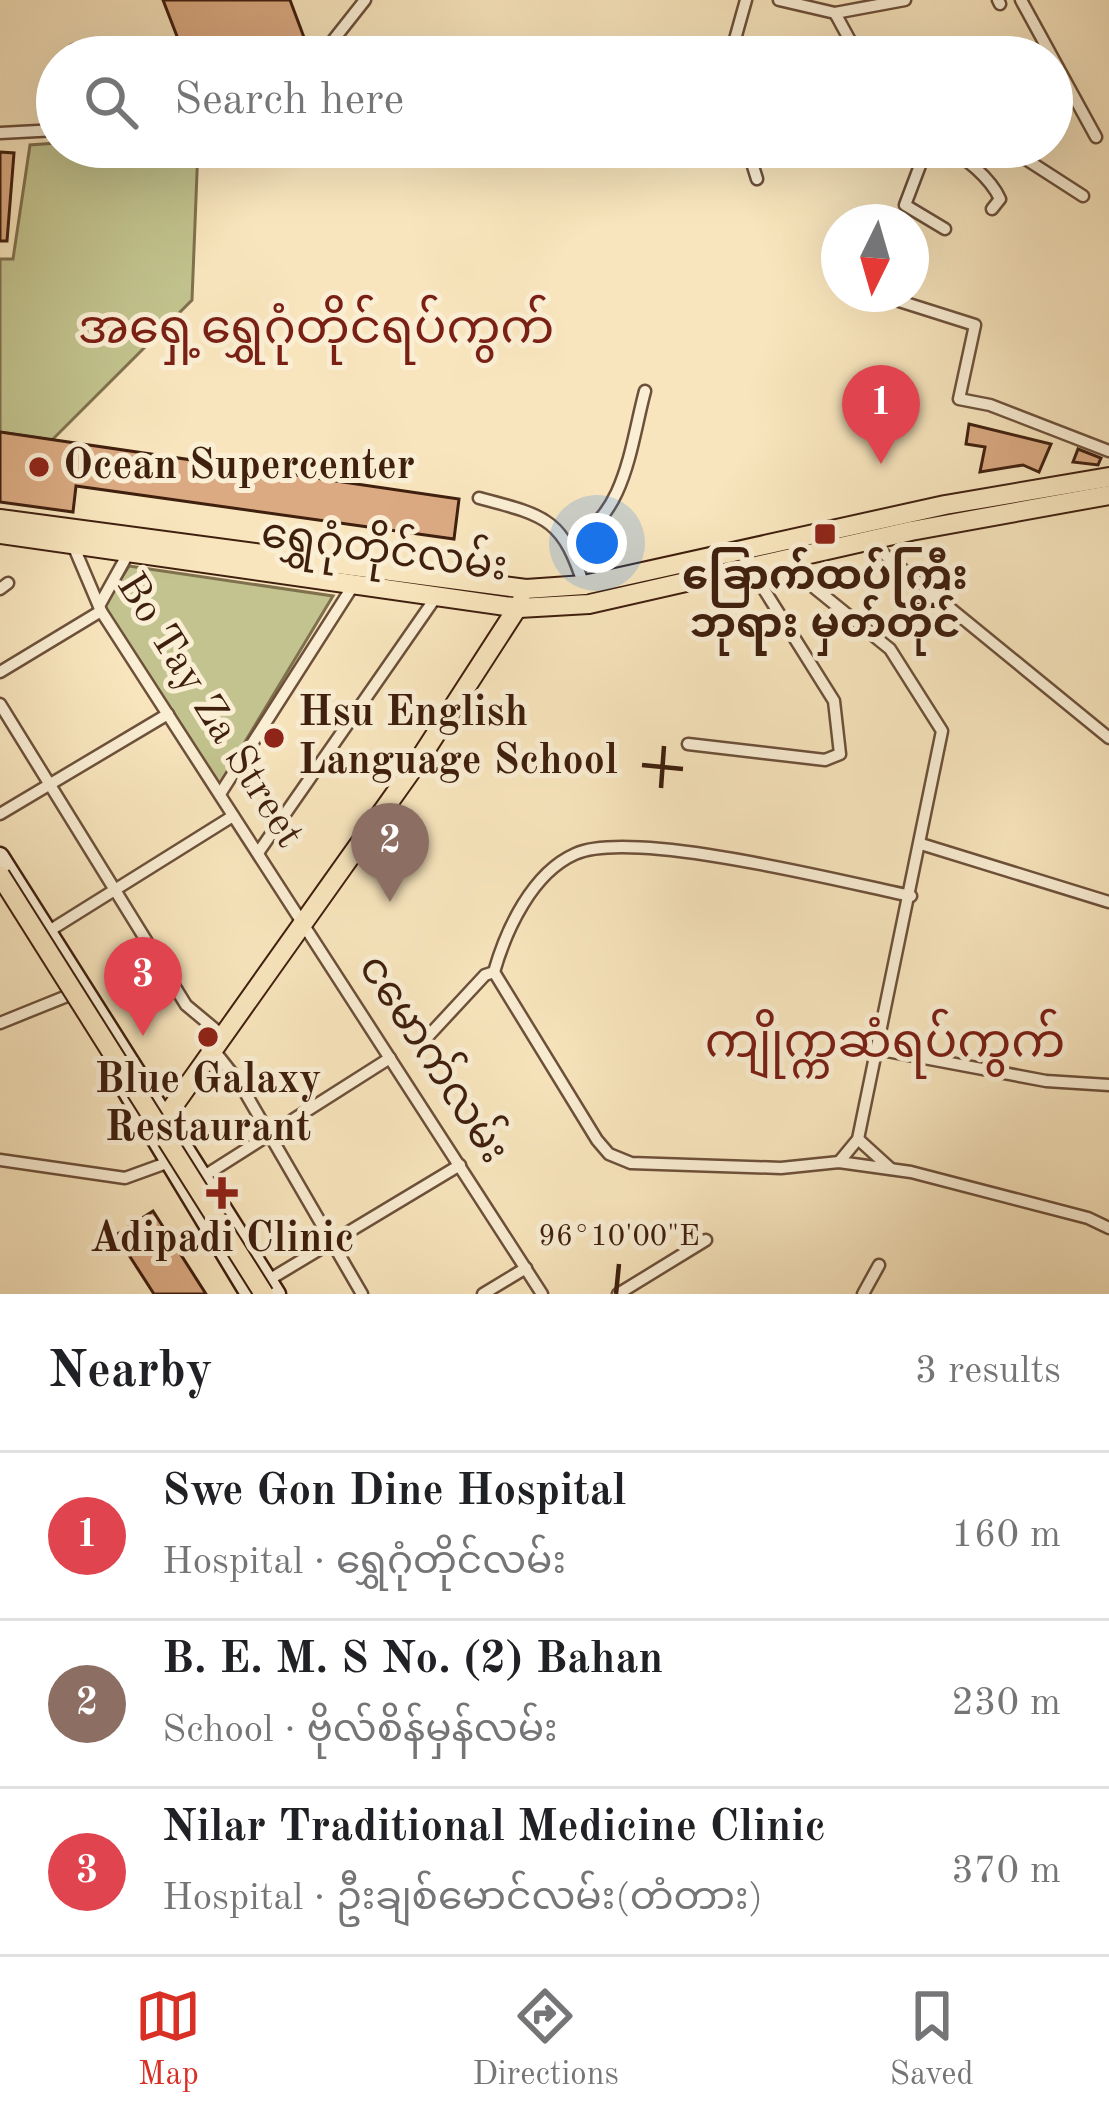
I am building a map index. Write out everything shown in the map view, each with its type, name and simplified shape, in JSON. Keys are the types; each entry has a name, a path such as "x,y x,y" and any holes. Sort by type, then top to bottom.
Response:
{"main road":[{"name":"ရွှေဂုံတိုင်လမ်း","path":"358,575 436,597 587,595 777,551 951,503 1109,477"},
{"name":"ရွှေဂုံတိုင်လမ်း","path":"777,551 868,541 1109,495"},
{"name":"ရွှေဂုံတိုင်လမ်း","path":"0,519 73,536 523,598"},
{"name":"ရွှေဂုံတိုင်လမ်း","path":"0,534 73,536"},
{"path":"152,1136 304,923 523,598"},
{"path":"0,856 4,884 67,996 167,1114 226,1212 261,1291"},
{"path":"4,884 49,931 167,1164 205,1225 261,1291"},
{"path":"4,884 261,1291"},
{"path":"205,1225 226,1212"}],"street":[{"path":"337,36 365,0"},
{"path":"736,36 746,0"},
{"path":"779,0 835,13 896,2"},
{"path":"1022,0 1041,36"},
{"path":"835,13 848,36"},
{"path":"1073,94 1096,137"},
{"path":"0,133 36,131"},
{"path":"754,168 757,179"},
{"path":"919,168 905,205 945,229"},
{"path":"976,168 994,184 1000,199 992,209"},
{"path":"1040,168 1083,196"},
{"path":"929,310 975,325 959,399 990,404 1109,451"},
{"path":"569,543 605,519 618,493 646,391"},
{"path":"479,498 538,514 558,526 587,595"},
{"name":"Bo Tay Za Street","path":"73,536 100,608 304,923"},
{"path":"868,541 1109,738"},
{"path":"0,672 100,608 131,544"},
{"path":"777,551 890,649 943,731 858,1139 839,1162"},
{"path":"688,744 836,758 841,736 834,701 746,558"},
{"path":"220,794 358,575"},
{"path":"258,853 436,597"},
{"path":"0,704 112,892 186,1005 217,1042 362,1294"},
{"path":"0,814 168,714"},
{"path":"49,931 233,816"},
{"path":"920,844 1109,902"},
{"path":"420,1045 494,972 502,944 536,885 576,853 627,846 911,896"},
{"name":"ငမောက်လမ်း","path":"304,923 542,1294"},
{"path":"494,972 609,1154 631,1163 781,1168 839,1162 1088,1218 1109,1228"},
{"path":"0,1022 67,996"},
{"path":"876,1049 1046,1081 1109,1085"},
{"path":"183,1190 390,1058"},
{"path":"858,1139 894,1172"},
{"path":"0,1160 133,1177 189,1152"},
{"path":"261,1291 331,1242 460,1165"},
{"path":"619,1294 706,1240"},
{"path":"863,1294 879,1265"},
{"path":"483,1294 526,1268"}],"green space":[{"path":"30,145 36,145 36,168 197,168 192,300 52,440 0,432 0,259 13,259"},
{"path":"129,566 333,596 219,785 103,607"}],"building":[{"path":"163,0 290,0 304,36 177,36"},
{"path":"0,152 14,153 7,241 0,241"},
{"path":"969,424 1051,444 1039,472 1023,465 980,472 985,447 966,444"},
{"path":"0,432 459,499 454,539 76,486 73,512 0,502"},
{"path":"1078,449 1101,458 1098,465 1073,462"},
{"path":"153,1211 206,1294 154,1294 116,1235"}],"place":[{"name":"Swe Gon Dine Hospital","path":"881,464"},
{"name":"Ocean Supercenter","path":"39,467"},
{"name":"ခြောက်ထပ်ကြီး ဘုရား မှတ်တိုင်","path":"825,534"},
{"name":"Hsu English Language School","path":"274,738"},
{"name":"B. E. M. S No. (2) Bahan","path":"390,902"},
{"name":"Nilar Traditional Medicine Clinic","path":"143,1036"},
{"name":"Blue Galaxy Restaurant","path":"208,1037"},
{"name":"Adipadi Clinic","path":"222,1193"}],"district":[{"name":"အရှေ့ရွှေဂုံတိုင်ရပ်ကွက်","path":"316,330"},
{"name":"ကျိုက္ကဆံရပ်ကွက်","path":"885,1044"}]}
